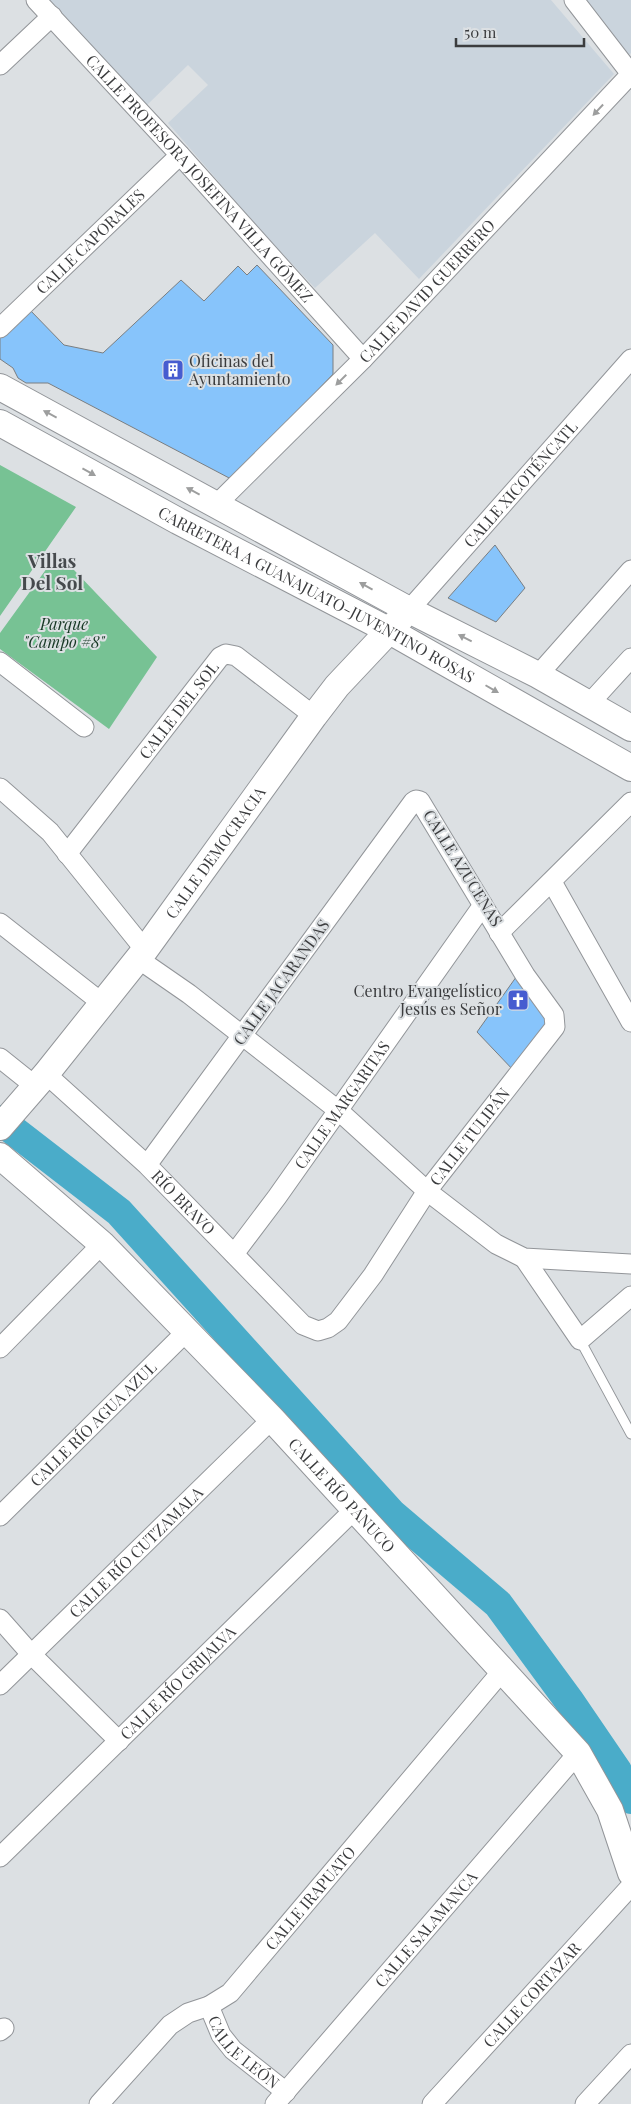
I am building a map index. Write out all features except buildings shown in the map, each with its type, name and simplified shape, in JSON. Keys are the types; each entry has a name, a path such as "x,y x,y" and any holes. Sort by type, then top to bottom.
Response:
{"street":[{"name":"CALLE PROFESORA JOSEFINA VILLA GÓMEZ","path":"36,0 364,358"},
{"path":"574,0 631,74"},
{"path":"0,65 52,16"},
{"name":"CALLE DAVID GUERRERO","path":"217,504 364,358 631,74"},
{"name":"CALLE CAPORALES","path":"0,328 180,155"},
{"name":"CALLE XICOTÉNCATL","path":"408,610 631,359"},
{"name":"CARRETERA A GUANAJUATO-JUVENTINO ROSAS","path":"0,387 408,610 538,675 631,728"},
{"name":"CARRETERA A GUANAJUATO-JUVENTINO ROSAS","path":"0,423 178,522 388,630 631,768"},
{"path":"118,488 133,459"},
{"path":"538,675 631,570"},
{"name":"CALLE DEMOCRACIA","path":"0,1127 141,954 314,716 388,630 408,610"},
{"name":"CALLE DEL SOL","path":"67,854 220,657 230,654 236,656 314,716"},
{"path":"588,704 631,658"},
{"path":"0,662 84,727"},
{"path":"0,788 50,832 106,900 141,954 339,1111 427,1191 496,1244 524,1258 631,1264"},
{"name":"CALLE AZUCENAS","path":"416,800 422,802 499,933 631,802"},
{"name":"CALLE JACARANDAS","path":"147,1165 416,800"},
{"path":"552,882 631,1022"},
{"name":"CALLE MARGARITAS","path":"234,1254 339,1111 483,905"},
{"path":"0,923 102,1003"},
{"name":"CALLE TULIPÁN","path":"318,1331 328,1328 338,1321 373,1275 427,1191 555,1027 554,1015 525,975 499,933"},
{"name":"RÍO BRAVO","path":"0,1058 35,1086 147,1165 303,1326 318,1331"},
{"name":"CALLE RÍO PÁNUCO","path":"0,1156 102,1244 272,1419 578,1753 610,1810 631,1874"},
{"path":"0,1348 102,1244"},
{"path":"524,1258 580,1340 631,1296"},
{"name":"CALLE RÍO AGUA AZUL","path":"0,1516 186,1332"},
{"name":"CALLE RÍO CUTZAMALA","path":"0,1685 272,1419"},
{"name":"CALLE RÍO GRIJALVA","path":"0,1857 355,1509"},
{"path":"0,1619 31,1654 119,1741"},
{"name":"CALLE IRAPUATO","path":"99,2104 170,2025 188,2013 209,2006 230,1993 503,1670"},
{"name":"CALLE SALAMANCA","path":"280,2098 578,1753"},
{"name":"CALLE CORTAZAR","path":"432,2104 631,1886"},
{"name":"CALLE LEÓN","path":"209,2006 221,2035 280,2098"},
{"path":"585,2104 631,2054"}],"lane":[{"path":"580,1340 631,1434"}],"shaded area":[{"path":"48,0 551,0 614,74 419,279 375,233 315,288 262,232 168,123 208,85 188,65 146,106"},
{"path":"582,0 631,0 631,53 629,55"}],"green space":[{"path":"0,465 76,507 0,616"},
{"name":"Parque \"Campo #8\"","path":"55,557 74,570 157,657 109,729 0,649 0,633"}],"waterway":[{"path":"0,1120 119,1212 392,1514 498,1604 570,1702 617,1771 631,1799"}],"place":[{"name":"Oficinas del Ayuntamiento","path":"173,370"},
{"name":"Centro Evangelístico Jesús es Señor","path":"518,1000"}],"district":[{"name":"Villas Del Sol","path":"52,572"}]}
